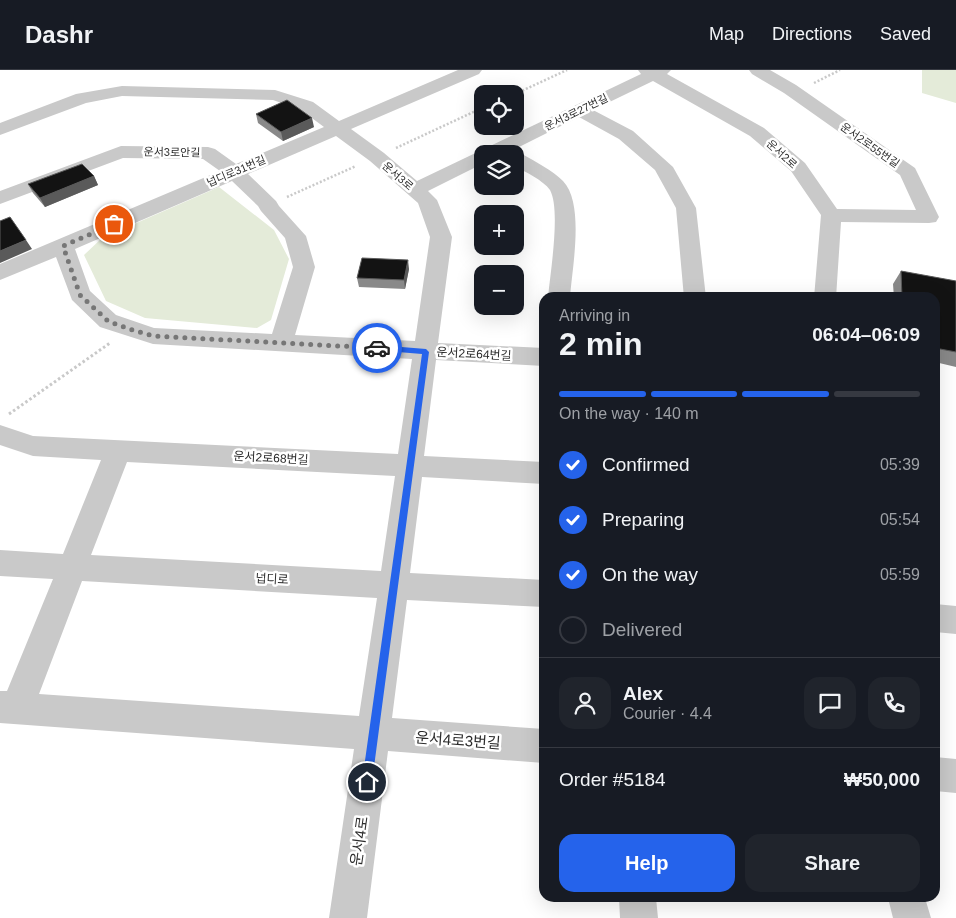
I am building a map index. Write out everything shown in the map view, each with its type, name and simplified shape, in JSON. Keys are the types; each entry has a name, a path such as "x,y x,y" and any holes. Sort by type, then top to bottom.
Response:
{"street":[{"name":"운서2로55번길","path":"758,70 796,93 908,172 929,217 830,215"},
{"name":"넙디로31번길","path":"0,273 464,71"},
{"name":"운서3로27번길","path":"515,145 654,71"},
{"name":"운서2로","path":"654,71 757,132 798,167 830,215"},
{"name":"운서3로","path":"0,129 125,84 275,95 307,106 377,157 427,200 441,237 393,586"},
{"path":"579,110 626,134 663,168 686,208 694,292"},
{"name":"운서3로안길","path":"0,198 121,152 208,153 234,172 269,205 268,207 295,236 304,268 281,344"},
{"name":"운서3로27번길","path":"414,190 474,165"},
{"path":"524,165 535,170 559,189 565,212 559,292"},
{"path":"825,292 830,215"},
{"name":"운서2로64번길","path":"63,246 80,295 108,321 153,336 281,344 411,349 426,352 539,358"},
{"name":"운서2로68번길","path":"4,425 33,446 410,466 442,466 539,473"},
{"path":"9,708 72,567 118,450"},
{"name":"넙디로","path":"0,563 393,586 450,587 539,594"},
{"name":"운서4로","path":"348,918 393,586"},
{"path":"940,618 956,620"},
{"name":"운서4로3번길","path":"9,708 539,746"},
{"path":"940,774 956,776"},
{"path":"638,902 639,918"},
{"path":"909,902 912,918"}],"path":[{"path":"524,90 567,70"},
{"path":"796,93 840,70"},
{"path":"4,425 129,329"}],"green space":[{"path":"922,70 956,70 956,103 922,93"},
{"path":"219,187 274,230 289,259 271,320 257,328 145,318 106,301 84,255 102,238"}],"building":[{"path":"287,100 312,118 281,132 256,114"},
{"path":"82,164 94,176 40,198 28,184"},
{"path":"10,217 26,240 0,251 0,221"},
{"path":"362,258 408,260 404,280 357,278"},
{"path":"901,271 956,281 956,352 940,349 940,292 902,292"}],"way so far":[{"path":"114,224 63,246 80,295 108,321 153,336 377,348"}],"route":[{"path":"367,782 426,352 411,349 377,348"}]}
